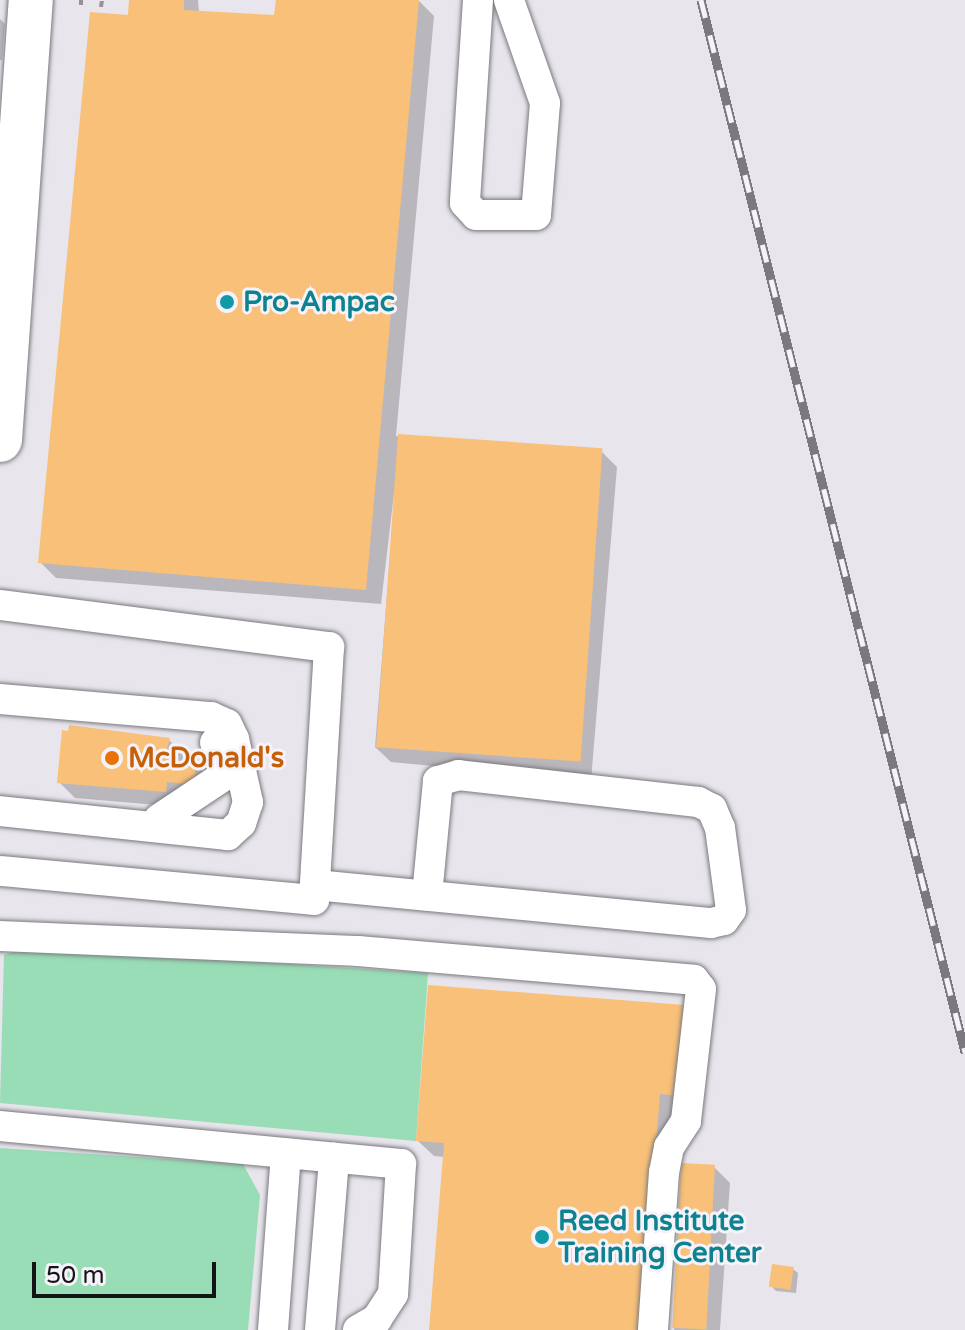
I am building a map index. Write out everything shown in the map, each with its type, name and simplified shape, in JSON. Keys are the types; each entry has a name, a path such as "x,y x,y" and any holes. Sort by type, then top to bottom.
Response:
{"highway":[{"path":"0,440 10,176 31,0"}],"lane":[{"path":"478,0 465,203 476,215 536,215 545,103 509,0"},
{"path":"0,605 329,647 314,900 0,871"},
{"path":"15,700 58,719 204,734 221,751 225,775 159,819 116,823"},
{"path":"0,811 228,835 247,810 248,791 227,724 211,717 15,700"},
{"path":"315,885 711,923 724,920 731,910 720,828 712,809 698,802 459,775 438,781 427,895"},
{"path":"0,936 358,951 694,980 701,989 686,1121 669,1147 664,1172 653,1330"},
{"path":"0,1126 401,1164 393,1294 377,1319 358,1330"},
{"path":"273,1330 286,1153"},
{"path":"320,1330 334,1158"}],"path":[{"path":"101,7 102,0"}],"green space":[{"path":"26,947 428,973 416,1141 0,1103 4,955"},
{"path":"0,1148 243,1164 260,1195 248,1330 0,1330"}],"building":[{"name":"Pro-Ampac","path":"129,0 184,0 184,10 274,15 276,0 419,0 366,590 38,563 90,12 128,15"},
{"path":"398,434 603,448 581,762 376,747"},
{"name":"McDonald's","path":"69,725 170,738 164,759 196,762 194,785 167,782 166,792 57,783 62,730 68,731"},
{"name":"Reed Institute Training Center","path":"428,985 685,1005 678,1096 660,1094 641,1330 429,1330 444,1143 416,1141"},
{"path":"681,1163 715,1165 706,1330 672,1328"},
{"path":"772,1264 794,1267 791,1290 769,1287"}],"railway":[{"path":"701,0 965,1052"}],"place":[{"name":"Pro-Ampac","path":"227,302"},
{"name":"McDonald's","path":"112,758"},
{"name":"Reed Institute Training Center","path":"542,1237"}]}
